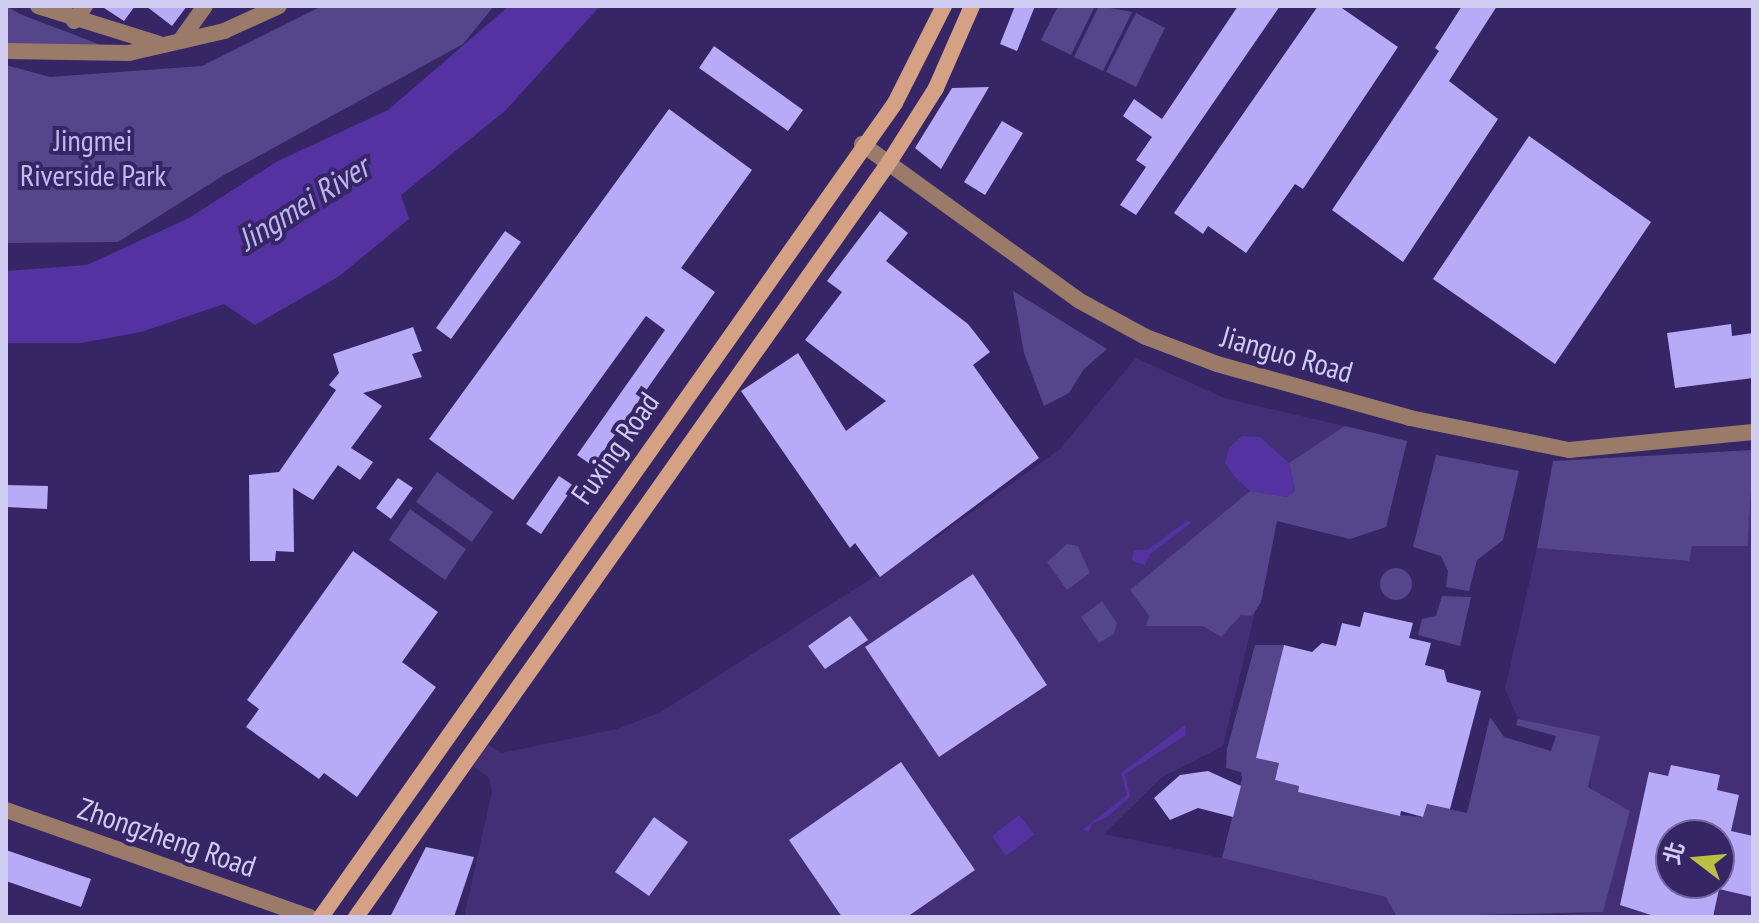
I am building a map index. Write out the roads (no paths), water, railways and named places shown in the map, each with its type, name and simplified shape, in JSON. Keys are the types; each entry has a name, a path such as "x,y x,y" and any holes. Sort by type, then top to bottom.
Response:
{"main road":[{"name":"Fuxing Road","path":"321,917 862,144 895,103 944,6"},
{"name":"Fuxing Road","path":"356,917 888,164 936,88 972,6"}],"street":[{"path":"38,6 74,21 172,43"},
{"path":"74,21 85,6"},
{"path":"172,43 205,6"},
{"path":"6,51 97,57 224,31 279,6"},
{"name":"Jianguo Road","path":"862,144 1078,300 1146,337 1228,368 1410,418 1569,450 1753,432"},
{"name":"Zhongzheng Road","path":"6,810 310,917"}],"water":[{"name":"Jingmei River","path":"509,6 600,6 506,110 401,195 409,219 338,277 255,325 224,304 141,332 81,343 6,343 6,271 87,265 189,218 278,161 388,110"},
{"path":"1242,436 1260,437 1289,463 1295,491 1287,497 1250,491 1234,476 1225,463 1229,448"},
{"path":"1188,520 1191,523 1150,554 1145,565 1132,561 1134,550 1147,550"},
{"path":"1185,725 1186,735 1125,774 1130,797 1106,818 1092,823 1089,832 1083,829 1127,795 1121,773"},
{"path":"1019,815 1035,834 1006,856 992,836"}],"park label":[{"name":"Jingmei Riverside Park","path":"93,157"}]}
